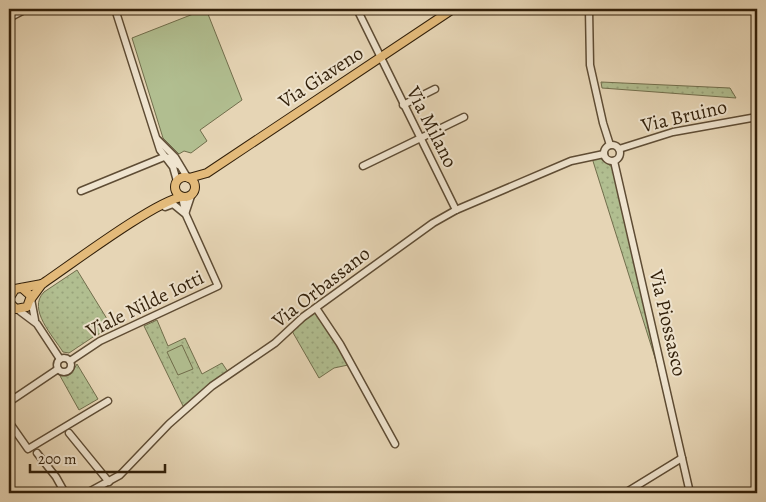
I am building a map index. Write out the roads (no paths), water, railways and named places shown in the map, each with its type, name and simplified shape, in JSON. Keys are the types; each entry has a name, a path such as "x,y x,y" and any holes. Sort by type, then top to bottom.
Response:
{"main road":[{"name":"Via Giaveno","path":"9,310 27,307 42,284 147,214 170,201 193,192 207,173 453,9"},
{"name":"Via Giaveno","path":"147,214 169,196 176,184 188,177 207,173"},
{"path":"188,177 195,183 193,192"},
{"path":"176,184 177,193 182,197"},
{"name":"Via Giaveno","path":"17,309 11,305 9,296 16,289 42,284"},
{"path":"22,288 28,291 31,299"}],"street":[{"path":"9,18 26,9"},
{"path":"115,9 157,139 164,157 173,167 176,184"},
{"name":"Via Milano","path":"356,9 456,210"},
{"path":"589,9 590,65 610,145 619,149 620,156 614,161 609,161 604,154 606,147 610,145"},
{"path":"403,106 435,89"},
{"path":"363,166 464,117"},
{"name":"Via Bruino","path":"619,149 673,132 757,117"},
{"path":"157,139 174,157 178,165"},
{"name":"Via Orbassano","path":"86,493 109,482 130,467 169,424 212,386 275,343 316,308 433,223 456,210 571,161 604,154"},
{"path":"81,190 164,157 169,158 178,165 188,177"},
{"name":"Via Piossasco","path":"614,161 690,493"},
{"path":"186,215 193,192"},
{"path":"182,197 186,215"},
{"name":"Via Giaveno","path":"147,214 172,204 186,215"},
{"name":"Viale Nilde Iotti","path":"70,361 100,341 218,286 186,215"},
{"path":"31,299 36,324"},
{"path":"316,308 340,344 394,444"},
{"path":"17,309 36,324 60,359 57,364 58,368"},
{"name":"Viale Nilde Iotti","path":"60,359 65,358 70,361"},
{"name":"Viale Nilde Iotti","path":"9,402 58,368 64,372 68,371 71,366 70,361"},
{"path":"9,422 28,449 108,400"},
{"path":"69,433 109,482"},
{"path":"38,454 56,477 65,493"},
{"path":"625,493 682,458"}]}
